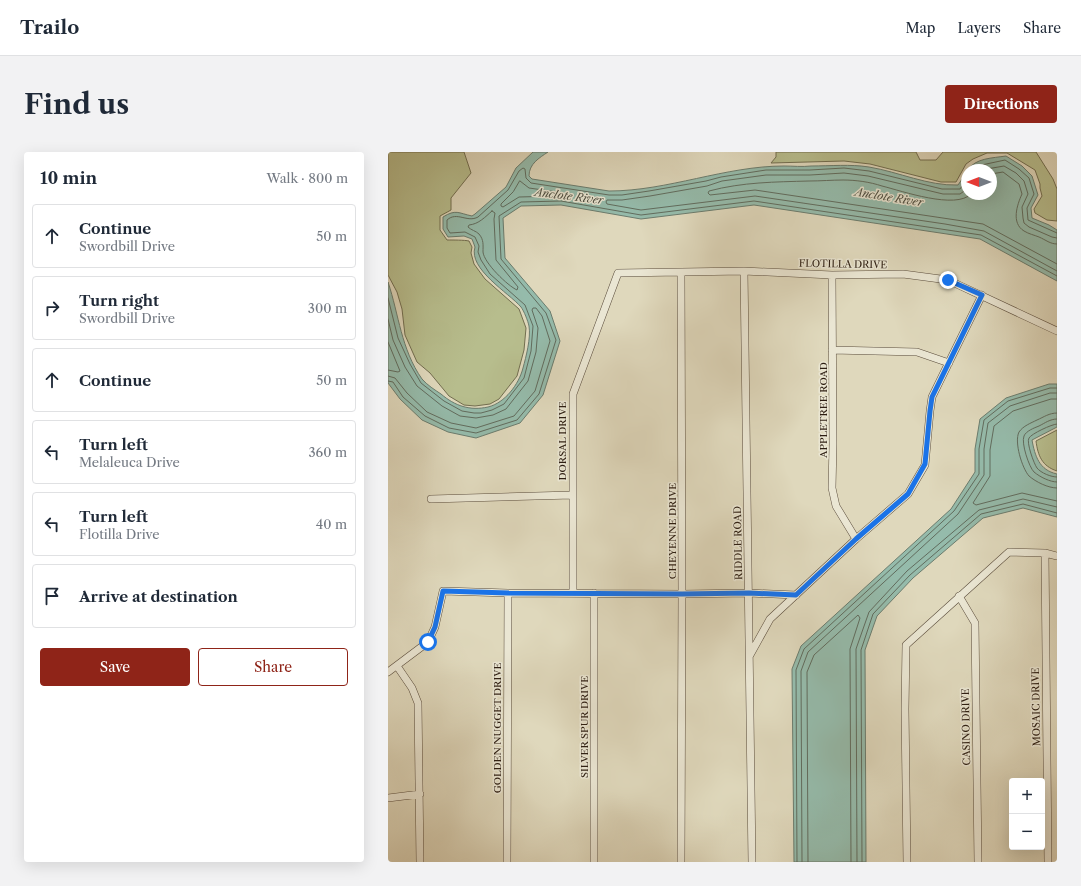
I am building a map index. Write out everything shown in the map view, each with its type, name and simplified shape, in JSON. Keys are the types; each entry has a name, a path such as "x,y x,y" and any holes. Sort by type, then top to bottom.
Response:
{"street":[{"name":"FLOTILLA DRIVE","path":"618,273 744,271 832,275 903,274 948,280 1057,331"},
{"name":"RIDDLE ROAD","path":"744,271 752,862"},
{"name":"DORSAL DRIVE","path":"573,593 573,394 618,273"},
{"name":"CHEYENNE DRIVE","path":"681,862 682,273"},
{"name":"APPLETREE ROAD","path":"832,275 834,444 832,488 836,506 856,539"},
{"path":"750,655 770,619 856,539 908,494 925,464 932,397 982,295"},
{"path":"832,350 917,352 949,363"},
{"path":"431,499 572,494"},
{"path":"907,862 905,709 906,645 1009,552 1045,552 1057,556"},
{"name":"MOSAIC DRIVE","path":"1045,552 1048,862"},
{"path":"388,672 428,642 435,627 443,591 508,593 749,593 796,595"},
{"name":"GOLDEN NUGGET DRIVE","path":"506,862 508,593"},
{"name":"SILVER SPUR DRIVE","path":"594,593 594,862"},
{"name":"CASINO DRIVE","path":"959,596 975,623 978,862"},
{"path":"397,666 412,688 418,703 420,862"},
{"path":"388,798 420,794"}],"shaded area":[{"path":"388,152 464,152 471,173 451,198 451,210 440,216 440,230 447,240 469,241 472,247 471,253 474,264 485,279 519,309 526,328 524,350 517,376 499,399 490,404 475,406 464,405 449,396 430,373 417,362 405,335 402,309 397,292 388,275"},
{"path":"776,152 916,152 920,160 936,160 943,152 1036,152 1053,179 1057,189 1057,221 1047,220 1035,213 1034,209 1042,196 1035,170 1007,153 987,153 966,164 961,164 961,173 956,182 941,182 870,164 844,161 771,163 776,157"},
{"path":"1057,430 1057,471 1044,463 1038,451 1036,441"}],"water":[{"name":"Anclote River","path":"533,152 548,152 538,159 531,168 529,176 532,179 609,191 653,187 762,167 848,165 869,167 947,185 958,185 961,181 961,200 997,200 997,164 974,164 990,158 1006,156 1022,166 1032,176 1038,195 1031,208 1032,218 1057,230 1057,281 980,239 754,205 641,219 561,205 521,206 503,218 505,258 550,311 560,341 543,395 520,423 476,438 448,432 422,420 400,399 388,383 388,282 409,356 424,381 452,402 469,408 488,407 494,405 505,397 515,386 523,368 529,342 528,321 521,307 483,272 474,255 475,247 472,239 464,236 448,237 443,229 443,217 454,212 472,216 475,214 506,187 516,168"},
{"path":"1049,384 1057,384 1057,427 1032,440 1036,457 1039,462 1046,469 1057,474 1057,517 1023,508 983,518 913,578 877,616 865,650 866,862 794,862 792,669 801,646 951,509 975,472 975,449 980,419 1006,398"}],"route":[{"path":"428,642 435,627 443,591 508,593 749,593 796,595 856,539 908,494 925,464 932,397 982,295 948,280"}]}
